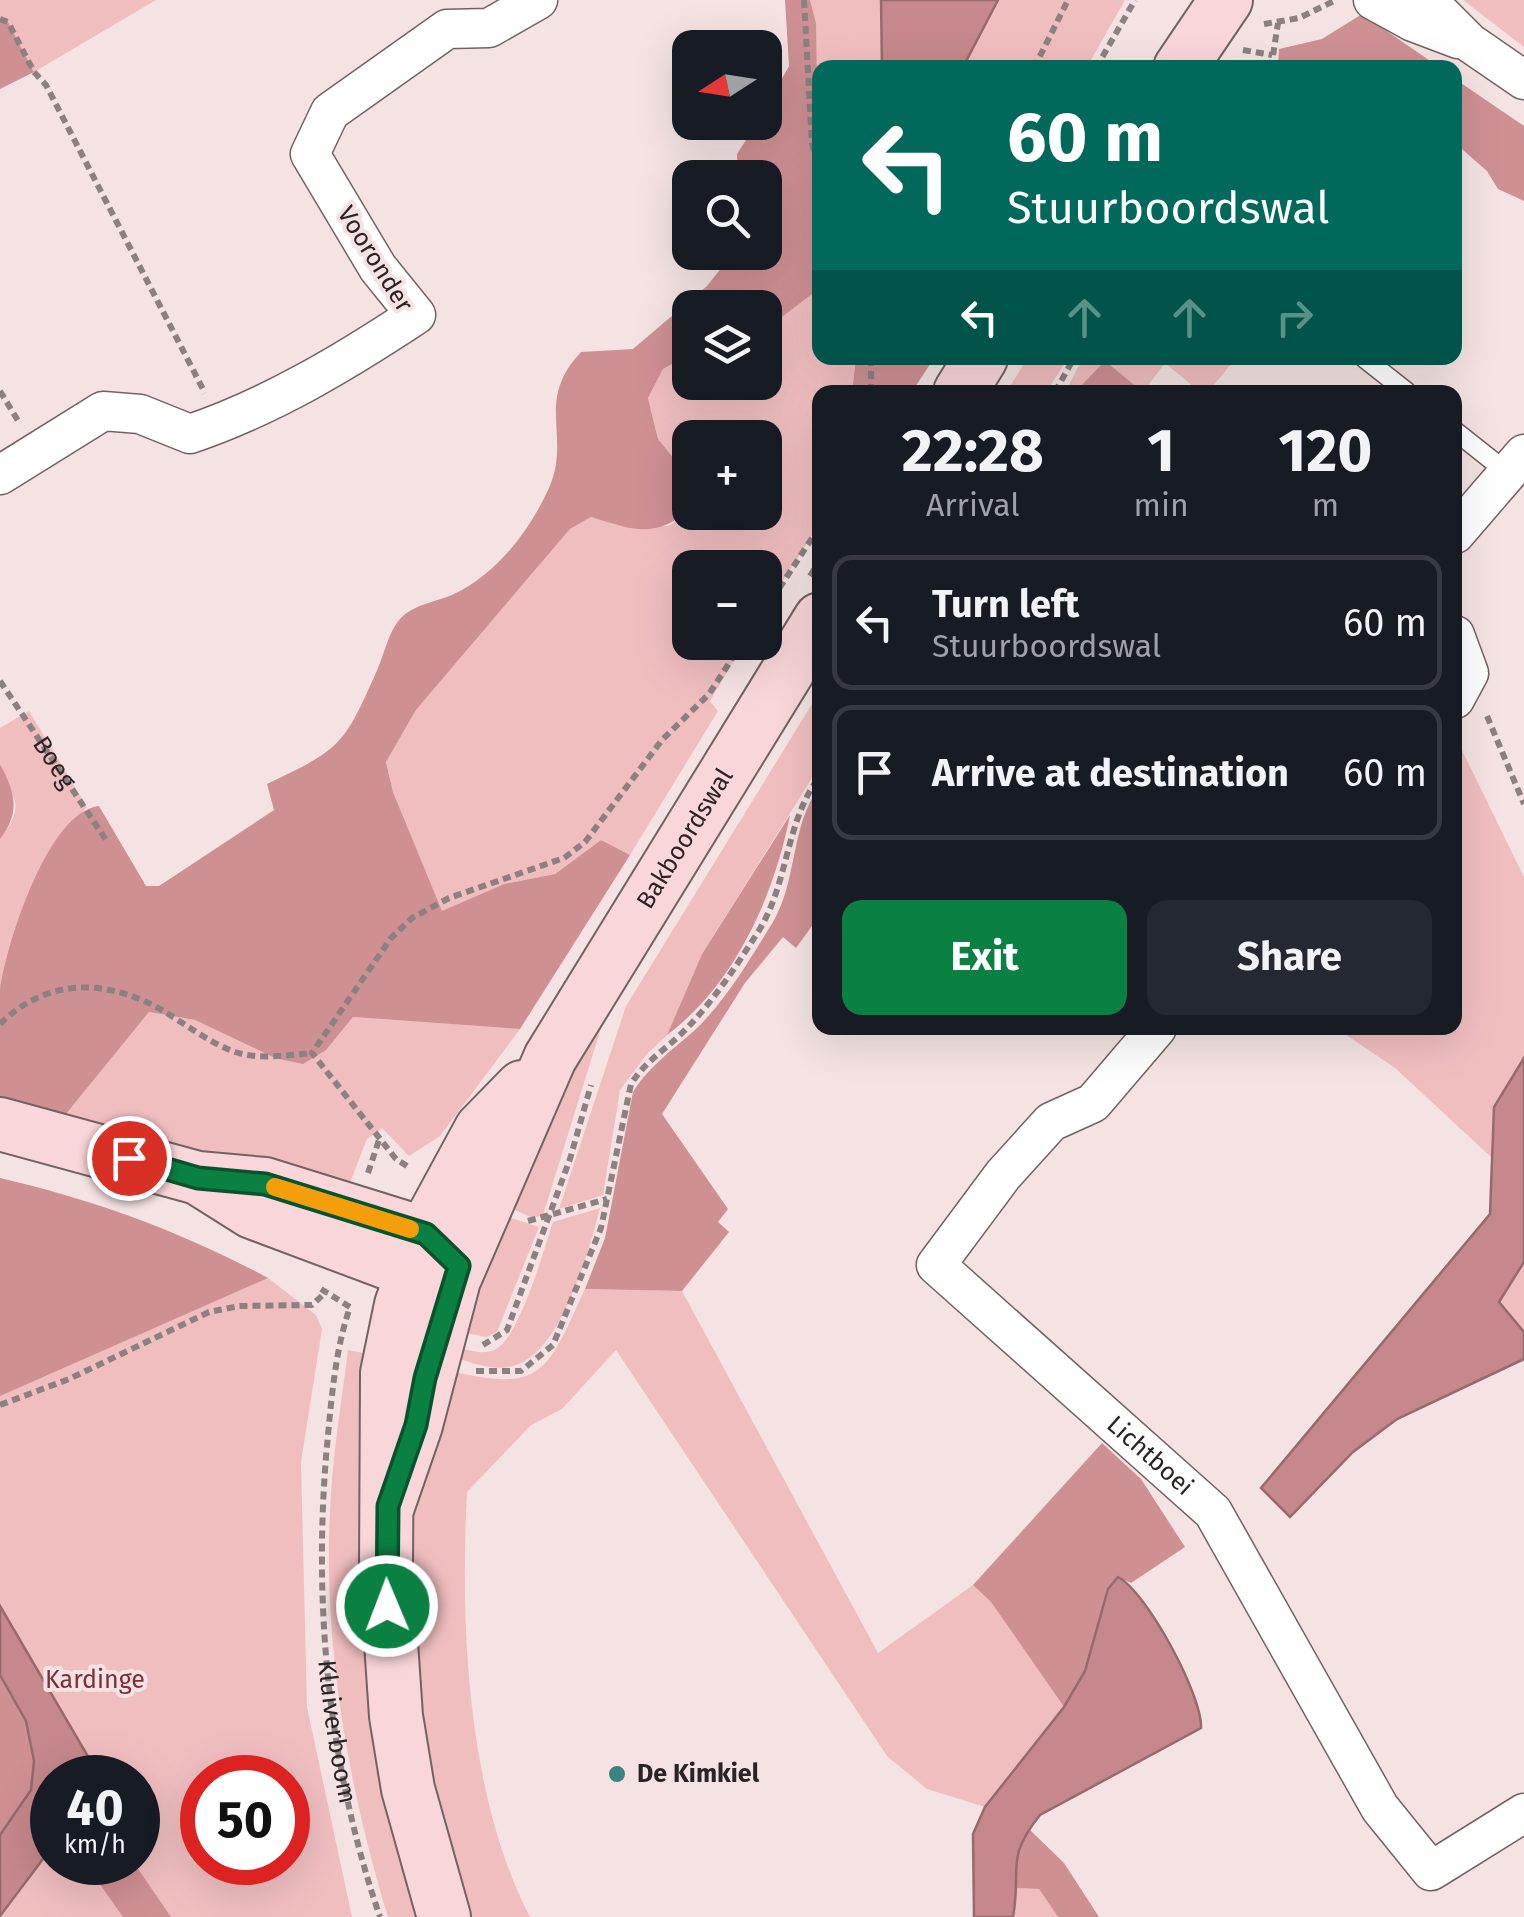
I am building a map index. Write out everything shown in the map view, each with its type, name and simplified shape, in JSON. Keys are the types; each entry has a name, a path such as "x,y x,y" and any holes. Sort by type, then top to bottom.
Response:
{"main road":[{"path":"1151,60 1181,0"},
{"path":"1188,60 1237,11"},
{"name":"Bakboordswal","path":"432,1258 550,1058 812,633"},
{"path":"0,1124 198,1178 265,1184 432,1258 386,1373 383,1417 388,1506 388,1643 396,1716 408,1789 444,1917"}],"street":[{"name":"Vooronder","path":"0,475 103,411 140,414 190,434 220,424 350,359 416,315 378,268 310,154 330,112 447,29 488,28 538,0"},
{"path":"1373,0 1413,22 1470,43"},
{"path":"1428,0 1470,43 1524,80"},
{"path":"1462,526 1516,464"},
{"name":"Lichtboei","path":"1150,1035 1093,1104 1051,1122 1003,1175 936,1265 1212,1512 1380,1808 1430,1870 1524,1813"}],"lane":[{"path":"1373,365 1399,385"},
{"path":"1462,434 1516,464"}],"path":[{"path":"804,0 812,74 812,144"},
{"path":"1038,60 1068,0"},
{"path":"1101,60 1135,0"},
{"path":"1237,11 1278,23 1299,18 1336,0"},
{"path":"0,19 8,22 34,72 46,85 220,424"},
{"path":"1272,60 1278,23"},
{"path":"782,584 812,538"},
{"path":"312,1054 392,938 412,918 448,898 564,858 585,842 612,812 662,740 709,694 731,660"},
{"name":"Boeg","path":"0,681 108,843"},
{"path":"1462,686 1524,804"},
{"path":"467,1369 507,1374 545,1356 590,1261 608,1199 624,1103 631,1084 642,1067 713,1000 760,929 787,866 797,817 812,790"},
{"path":"0,1024 46,992 92,985 158,1008 234,1052 258,1057 312,1054"},
{"path":"312,1054 396,1159 407,1166"},
{"path":"520,1217 532,1223 608,1199"},
{"path":"0,1405 69,1379 209,1312 239,1306 312,1305 326,1292 310,1282"},
{"name":"Kluiverboom","path":"326,1292 350,1307 340,1340 324,1483 324,1613 338,1754 351,1820 380,1917"}],"green space":[{"path":"0,0 156,0 34,72 8,22 0,19"},
{"path":"810,0 881,0 882,60 816,60 816,24"},
{"path":"998,0 1125,0 1091,60 967,60"},
{"path":"1463,0 1524,0 1524,47"},
{"path":"812,294 812,365 855,365 853,385 812,385 812,535 782,582 782,550 672,550 672,660 734,660 710,701 718,711 630,855 601,840 555,874 504,884 442,912 393,792 386,762 416,710 570,529 591,517 616,525 672,524 672,530 782,530 782,420 672,420 672,456 658,439 648,398 663,369 672,364 672,400 782,400 782,317"},
{"path":"1023,365 1063,365 1051,385 1011,385"},
{"path":"1079,365 1102,365 1082,385 1069,385"},
{"path":"1109,365 1163,365 1148,385 1134,385"},
{"path":"1167,365 1230,365 1214,385 1192,385"},
{"path":"812,704 812,778 702,954 667,1035 620,1090 603,1195 559,1209 626,1006"},
{"path":"29,711 87,807 43,869 13,942 0,991 0,839 15,806 0,762 0,728"},
{"path":"1462,750 1524,877 1524,1058 1494,1107 1492,1158 1395,1068 1346,1035 1462,1035"},
{"path":"149,1012 195,1020 275,1058 326,1050 353,1017 520,1029 440,1136 409,1156 382,1128 367,1139 346,1193 66,1114"},
{"path":"606,1012 543,1215 533,1218 497,1202"},
{"path":"600,1208 570,1299 559,1322 530,1358 496,1368 445,1354 448,1345 483,1352 503,1343 530,1292 553,1222"},
{"path":"493,1212 539,1227 497,1332 486,1337 452,1330"},
{"name":"Kardinge","path":"0,1219 187,1313 268,1278 316,1315 322,1329 301,1462 307,1707 352,1917 0,1917"},
{"path":"1524,1262 1524,1332 1499,1302"},
{"path":"585,1289 682,1291 878,1653 973,1585 991,1602 1064,1707 985,1807 927,1789 887,1756 616,1350 562,1409 531,1425 467,1492 465,1598 472,1709 493,1818 530,1917 470,1917 429,1767 413,1658 410,1553 420,1470 441,1369 500,1379 520,1378 536,1371 559,1342"},
{"path":"348,1350 378,1356 422,1917 388,1917 360,1814 340,1708 329,1547 334,1458"},
{"path":"1014,1888 1039,1889 1058,1917 1013,1917"}],"shaded area":[{"path":"785,0 810,0 816,23 817,60 812,60 812,294 782,317 782,290 702,290 720,270 782,270 782,160 737,160 737,154 746,140 782,140 782,79 789,66"},
{"path":"881,0 998,0 967,60 882,60"},
{"path":"1362,14 1429,60 1278,60 1279,49 1322,39"},
{"path":"0,19 8,22 34,72 0,89"},
{"path":"1462,84 1524,126 1524,201 1498,189 1487,171 1462,149"},
{"path":"672,316 672,364 663,369 648,398 658,439 672,456 672,522 642,529 591,517 570,529 416,710 386,762 393,792 442,911 504,884 555,874 601,840 630,855 520,1029 353,1017 326,1050 303,1064 275,1058 195,1020 149,1012 66,1114 0,1099 0,990 4,969 33,883 63,831 80,813 99,806 146,886 159,886 274,810 267,784 327,752 348,729 399,620 411,610 454,594 484,575 532,519 555,469 559,387 581,352 633,349"},
{"path":"855,365 929,365 917,385 853,385"},
{"path":"1101,365 1110,365 1134,385 1082,385"},
{"path":"0,764 14,802 11,820 0,839"},
{"path":"812,799 812,926 796,948 783,937 745,983 662,1114 728,1209 718,1222 729,1232 682,1291 585,1289 605,1238 633,1092 718,1004 773,922 787,888"},
{"path":"790,815 774,876 748,936 713,991 667,1035 702,954"},
{"path":"1524,1058 1524,1262 1499,1302 1524,1332 1524,1359 1397,1419 1353,1452 1290,1517 1261,1488 1490,1214 1494,1107"},
{"path":"0,1178 137,1219 268,1278 0,1396"},
{"path":"1102,1443 1141,1479 1185,1547 1131,1583 1118,1577 1108,1589 1085,1671 1064,1707 991,1602 973,1585"},
{"path":"1118,1577 1143,1602 1171,1646 1193,1693 1201,1728 1040,1815 1018,1854 1013,1917 974,1917 973,1834 985,1807 1064,1707 1085,1671 1108,1589"},
{"path":"0,1606 87,1755 33,1755 26,1721 0,1675"},
{"path":"0,1675 28,1728 34,1755 30,1755 29,1794 0,1835"},
{"path":"30,1791 30,1876 0,1916 0,1835"},
{"path":"1029,1829 1064,1863 1099,1917 1058,1917 1039,1889 1014,1888 1014,1859"},
{"path":"100,1885 149,1885 171,1917 123,1917"}],"slow traffic":[{"path":"275,1187 410,1229"}],"place":[{"name":"De Kimkiel","path":"617,1774"}],"route":[{"path":"129,1158 198,1178 265,1184 426,1234 459,1266 425,1378 416,1425 388,1506 387,1606"}]}
